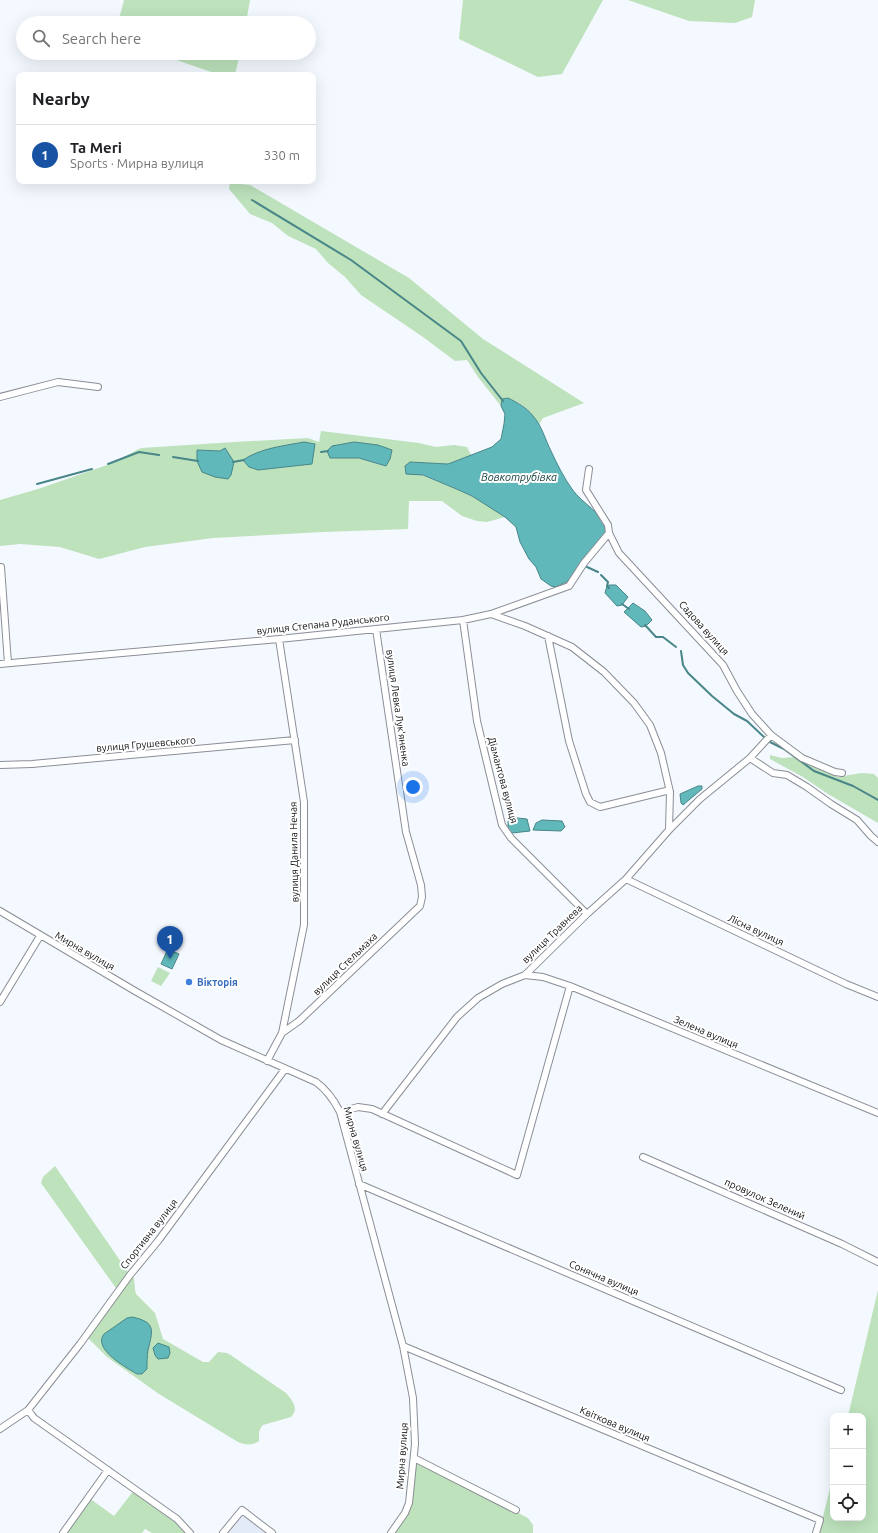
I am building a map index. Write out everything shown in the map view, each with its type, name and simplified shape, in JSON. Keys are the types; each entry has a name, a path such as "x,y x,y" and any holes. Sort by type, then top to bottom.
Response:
{"street":[{"path":"0,397 58,382 98,386"},
{"name":"Садова вулиця","path":"589,469 586,490 608,525 609,533 619,553 723,665 748,708 771,735 802,758 835,772 842,773"},
{"name":"вулиця Степана Руданського","path":"0,664 278,639 463,620 491,614 569,586 584,563 609,533"},
{"path":"1,567 8,663"},
{"path":"491,614 572,647 604,672 634,703 650,725 661,753 670,792 669,830"},
{"name":"Діамантова вулиця","path":"463,620 477,721 502,825 511,838 587,914"},
{"name":"вулиця Левка Лук'яненка","path":"376,629 406,832 421,885 422,897 420,906"},
{"path":"548,636 569,741 590,802 600,807 666,791 670,792"},
{"name":"вулиця Данила Нечая","path":"267,1061 282,1033 304,925 304,802 278,639"},
{"name":"вулиця Травнева","path":"382,1114 457,1017 478,998 502,984 525,974 587,914 626,879 669,830 700,798 750,758 771,735"},
{"name":"вулиця Грушевського","path":"0,765 39,764 295,740"},
{"path":"750,758 773,773 787,775 807,787 857,820 878,842"},
{"name":"Лісна вулиця","path":"626,879 846,984 878,997"},
{"name":"вулиця Стельмаха","path":"282,1033 299,1021 420,906"},
{"name":"Мирна вулиця","path":"0,911 40,936 221,1040 321,1086 333,1099 340,1112 358,1184 403,1346 413,1398 415,1425 414,1458 408,1507 391,1533"},
{"path":"0,1002 40,936"},
{"name":"Зелена вулиця","path":"525,974 543,977 570,986 878,1113"},
{"path":"340,1112 358,1107 372,1109 517,1175 570,986"},
{"name":"Спортивна вулиця","path":"0,1429 28,1410 80,1344 130,1275 158,1241 285,1069"},
{"name":"провулок Зелений","path":"643,1156 842,1244 878,1262"},
{"name":"Сонячна вулиця","path":"358,1184 841,1390"},
{"name":"Квіткова вулиця","path":"403,1346 820,1520 816,1533"},
{"path":"28,1410 34,1418 177,1519 190,1533"},
{"path":"414,1458 516,1510"},
{"path":"63,1533 108,1470"},
{"path":"223,1533 242,1510 272,1533"}],"shaded area":[{"path":"242,1510 272,1533 223,1533"}],"green space":[{"path":"124,0 250,0 247,16 120,16"},
{"path":"463,0 603,0 562,74 538,77 459,39"},
{"path":"628,0 755,0 752,17 735,23 689,21"},
{"path":"176,60 238,60 236,72 211,72"},
{"path":"230,184 250,185 409,278 483,339 584,403 543,418 539,424 524,406 513,400 502,400 501,406 478,377 467,360 455,361 423,337 361,295 345,277 328,263 316,249 288,236 272,223 250,214 229,189"},
{"path":"321,431 419,443 436,447 454,445 467,447 471,455 448,464 410,462 422,475 472,496 505,517 487,522 477,521 462,516 442,501 409,501 408,529 213,538 145,547 99,559 60,547 20,544 0,546 0,500 38,489 110,464 141,448 308,438 319,442","holes":["392,451 386,466 359,458 330,458"]},
{"path":"770,755 782,758 795,757 838,777 861,773 874,774 878,778 878,823 828,794 803,777 770,759"},
{"path":"158,967 170,973 161,986 151,981"},
{"path":"55,1166 130,1275 134,1278 136,1294 155,1313 163,1339 203,1362 209,1362 218,1352 227,1353 232,1356 286,1393 293,1402 295,1408 295,1411 291,1417 263,1425 259,1435 259,1441 254,1444 243,1444 159,1394 107,1357 86,1336 118,1291 41,1183 43,1177"},
{"path":"878,1290 878,1533 819,1533 830,1488 830,1521 866,1521 866,1413 849,1413"},
{"path":"414,1458 528,1518 533,1525 533,1533 391,1533 405,1513"},
{"path":"135,1489 190,1533 152,1533 145,1529 142,1533 63,1533 89,1498 114,1516"}],"water":[{"name":"Вовкотрубівка","path":"508,398 525,408 536,420 566,480 576,495 600,518 606,531 568,581 556,587 551,586 541,579 536,567 529,559 520,542 516,527 505,517 472,496 454,488 423,475 406,474 405,466 410,462 448,464 492,447 501,439 505,414 501,406 502,399"},
{"path":"304,442 315,444 312,464 258,470 249,467 243,460 265,450"},
{"path":"354,442 378,445 392,450 390,459 386,466 359,458 330,458 327,451 332,446"},
{"path":"225,448 234,462 231,475 228,479 215,477 202,472 197,461 197,450 220,451"},
{"path":"616,585 628,597 622,605 617,606 605,593 607,586"},
{"path":"633,603 645,611 652,620 646,626 641,627 624,612"},
{"path":"698,786 702,786 702,789 683,805 681,803 680,794"},
{"path":"508,817 527,819 530,831 512,833 508,829"},
{"path":"542,820 562,821 565,827 561,831 533,830 536,823"},
{"path":"168,949 179,954 172,969 161,964"},
{"path":"132,1317 145,1321 151,1328 147,1369 142,1374 137,1374 119,1363 103,1346 102,1340 104,1334 127,1318"},
{"path":"158,1343 169,1347 170,1353 168,1358 158,1359 155,1355 153,1348"}],"waterway":[{"path":"252,200 351,260 461,341 481,373 503,401"},
{"path":"321,452 328,451"},
{"path":"108,464 139,452 159,455"},
{"path":"173,457 198,461"},
{"path":"233,462 244,460"},
{"path":"37,484 92,469"},
{"path":"587,567 598,572"},
{"path":"601,575 608,582 607,586 609,588"},
{"path":"622,604 629,609"},
{"path":"645,625 656,637 663,637 676,647"},
{"path":"681,651 683,665 688,673 712,696 734,714 747,721 764,737"},
{"path":"768,741 784,749 814,771 853,786 878,800"}],"place":[{"name":"Ta Meri","path":"170,959"},
{"name":"Вікторія","path":"189,982"}]}
